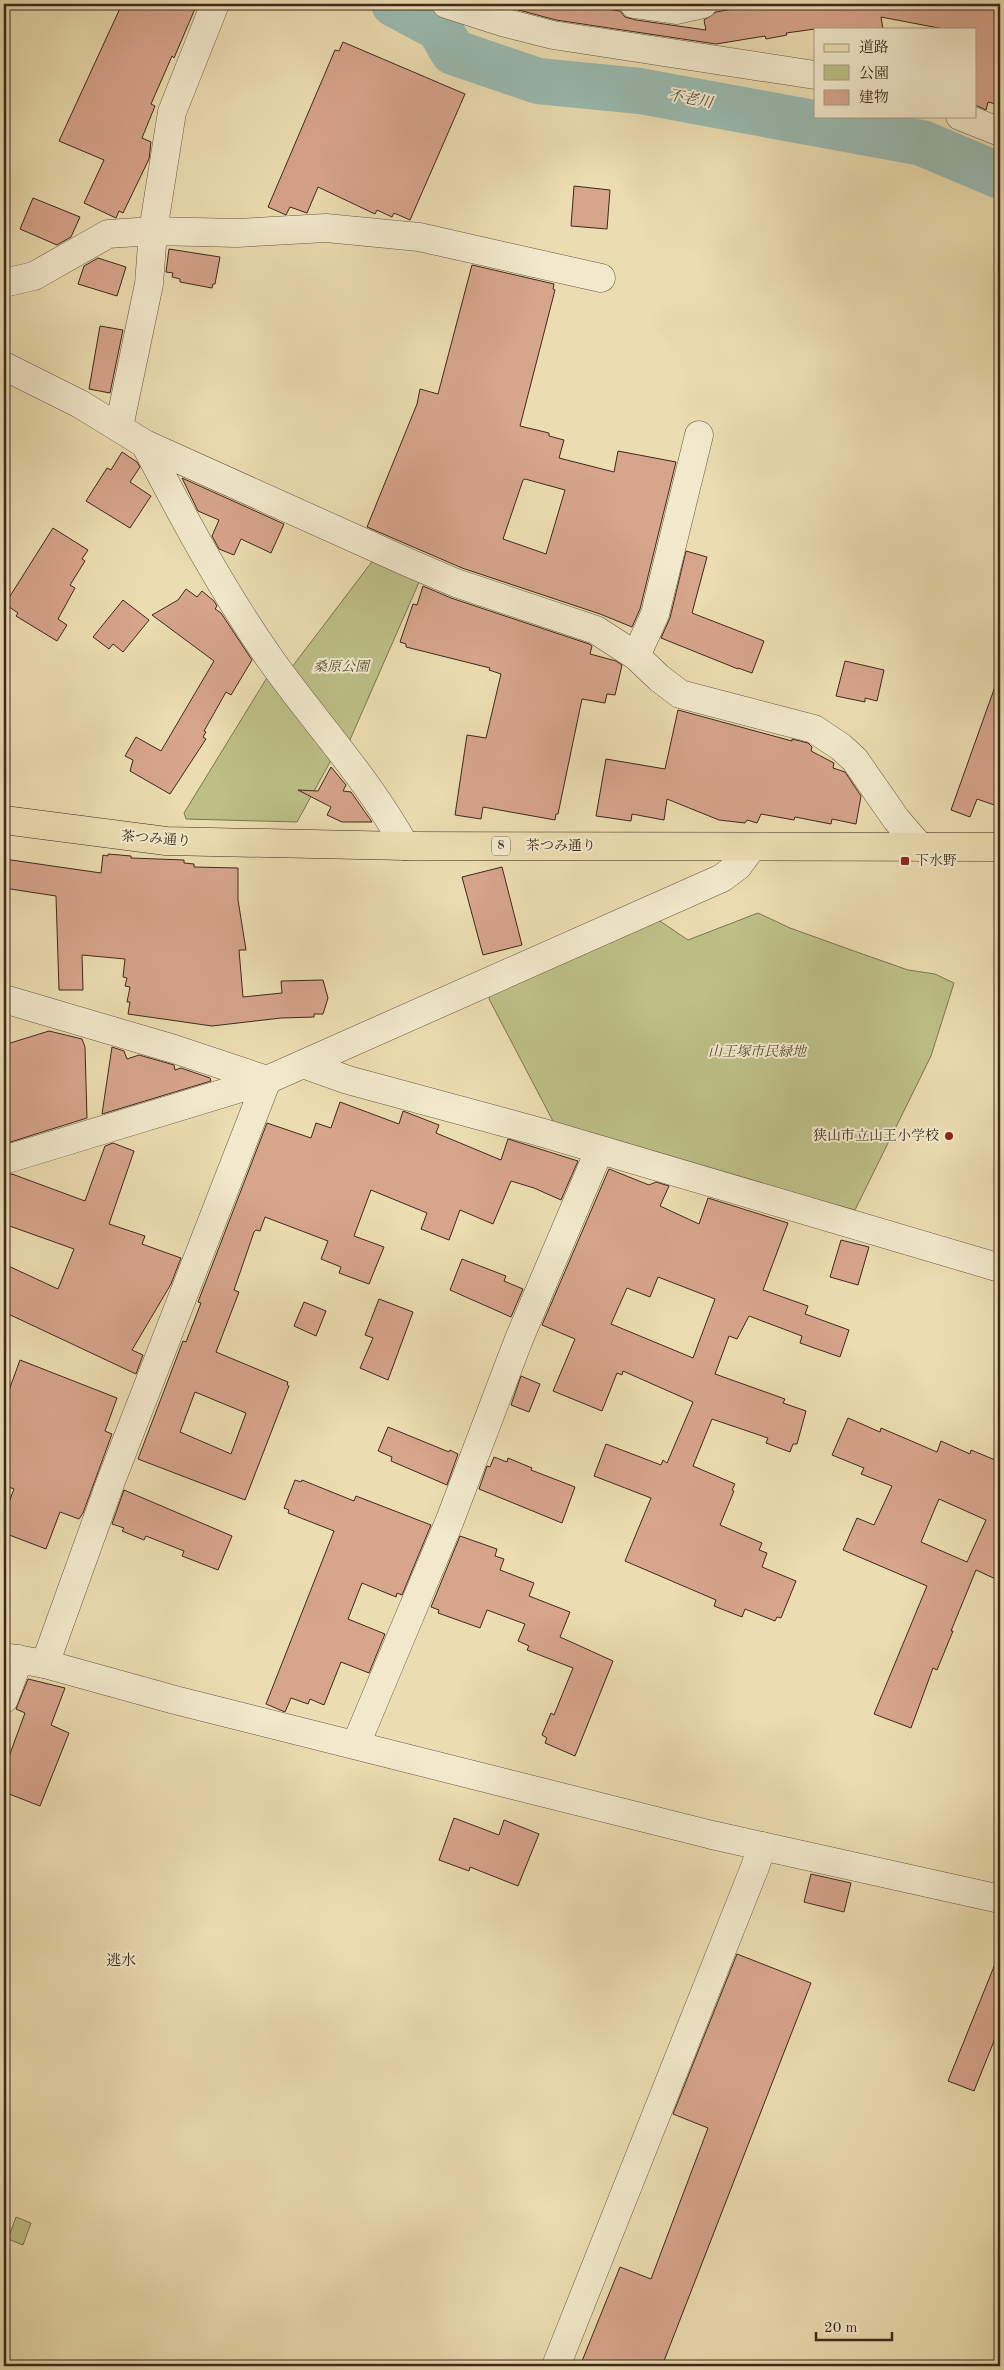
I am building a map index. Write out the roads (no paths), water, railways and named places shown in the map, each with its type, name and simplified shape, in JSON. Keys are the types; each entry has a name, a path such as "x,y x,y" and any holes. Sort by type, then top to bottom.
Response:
{"main road":[{"name":"茶つみ通り","path":"4,820 166,841 406,846 1000,847"}],"street":[{"path":"119,427 149,284 152,231 172,112 215,4"},
{"path":"446,4 502,22 553,35 814,76"},
{"path":"634,4 676,10 703,4"},
{"path":"965,118 1000,132"},
{"path":"4,283 34,276 108,234 152,231 236,233 326,228 419,237 602,278"},
{"path":"4,366 80,404 145,444 456,583 596,630 636,656 659,678 680,694 814,729 841,747 855,760 896,819 920,847"},
{"path":"636,656 655,614 699,435"},
{"path":"145,444 200,549 228,597 269,657 341,749 385,811 406,846"},
{"path":"4,1160 267,1080 722,878 738,866 752,847"},
{"path":"4,999 174,1049 267,1080"},
{"path":"303,1064 348,1080 540,1132 1000,1268"},
{"path":"45,1664 111,1481 267,1080"},
{"path":"356,1744 450,1520 519,1339 599,1151"},
{"path":"4,1699 11,1658 45,1664 175,1700 762,1846 1000,1899"},
{"path":"556,2366 756,1867 762,1846"}],"waterway":[{"name":"不老川","path":"394,4 439,28 453,52 538,81 640,91 922,143 1000,176"}],"place":[{"name":"下水野","path":"905,861"},
{"name":"狭山市立山王小学校","path":"949,1136"}],"district":[{"name":"逃水","path":"121,1961"}],"park label":[{"name":"桑原公園","path":"341,667"},
{"name":"山王塚市民緑地","path":"757,1052"}]}
